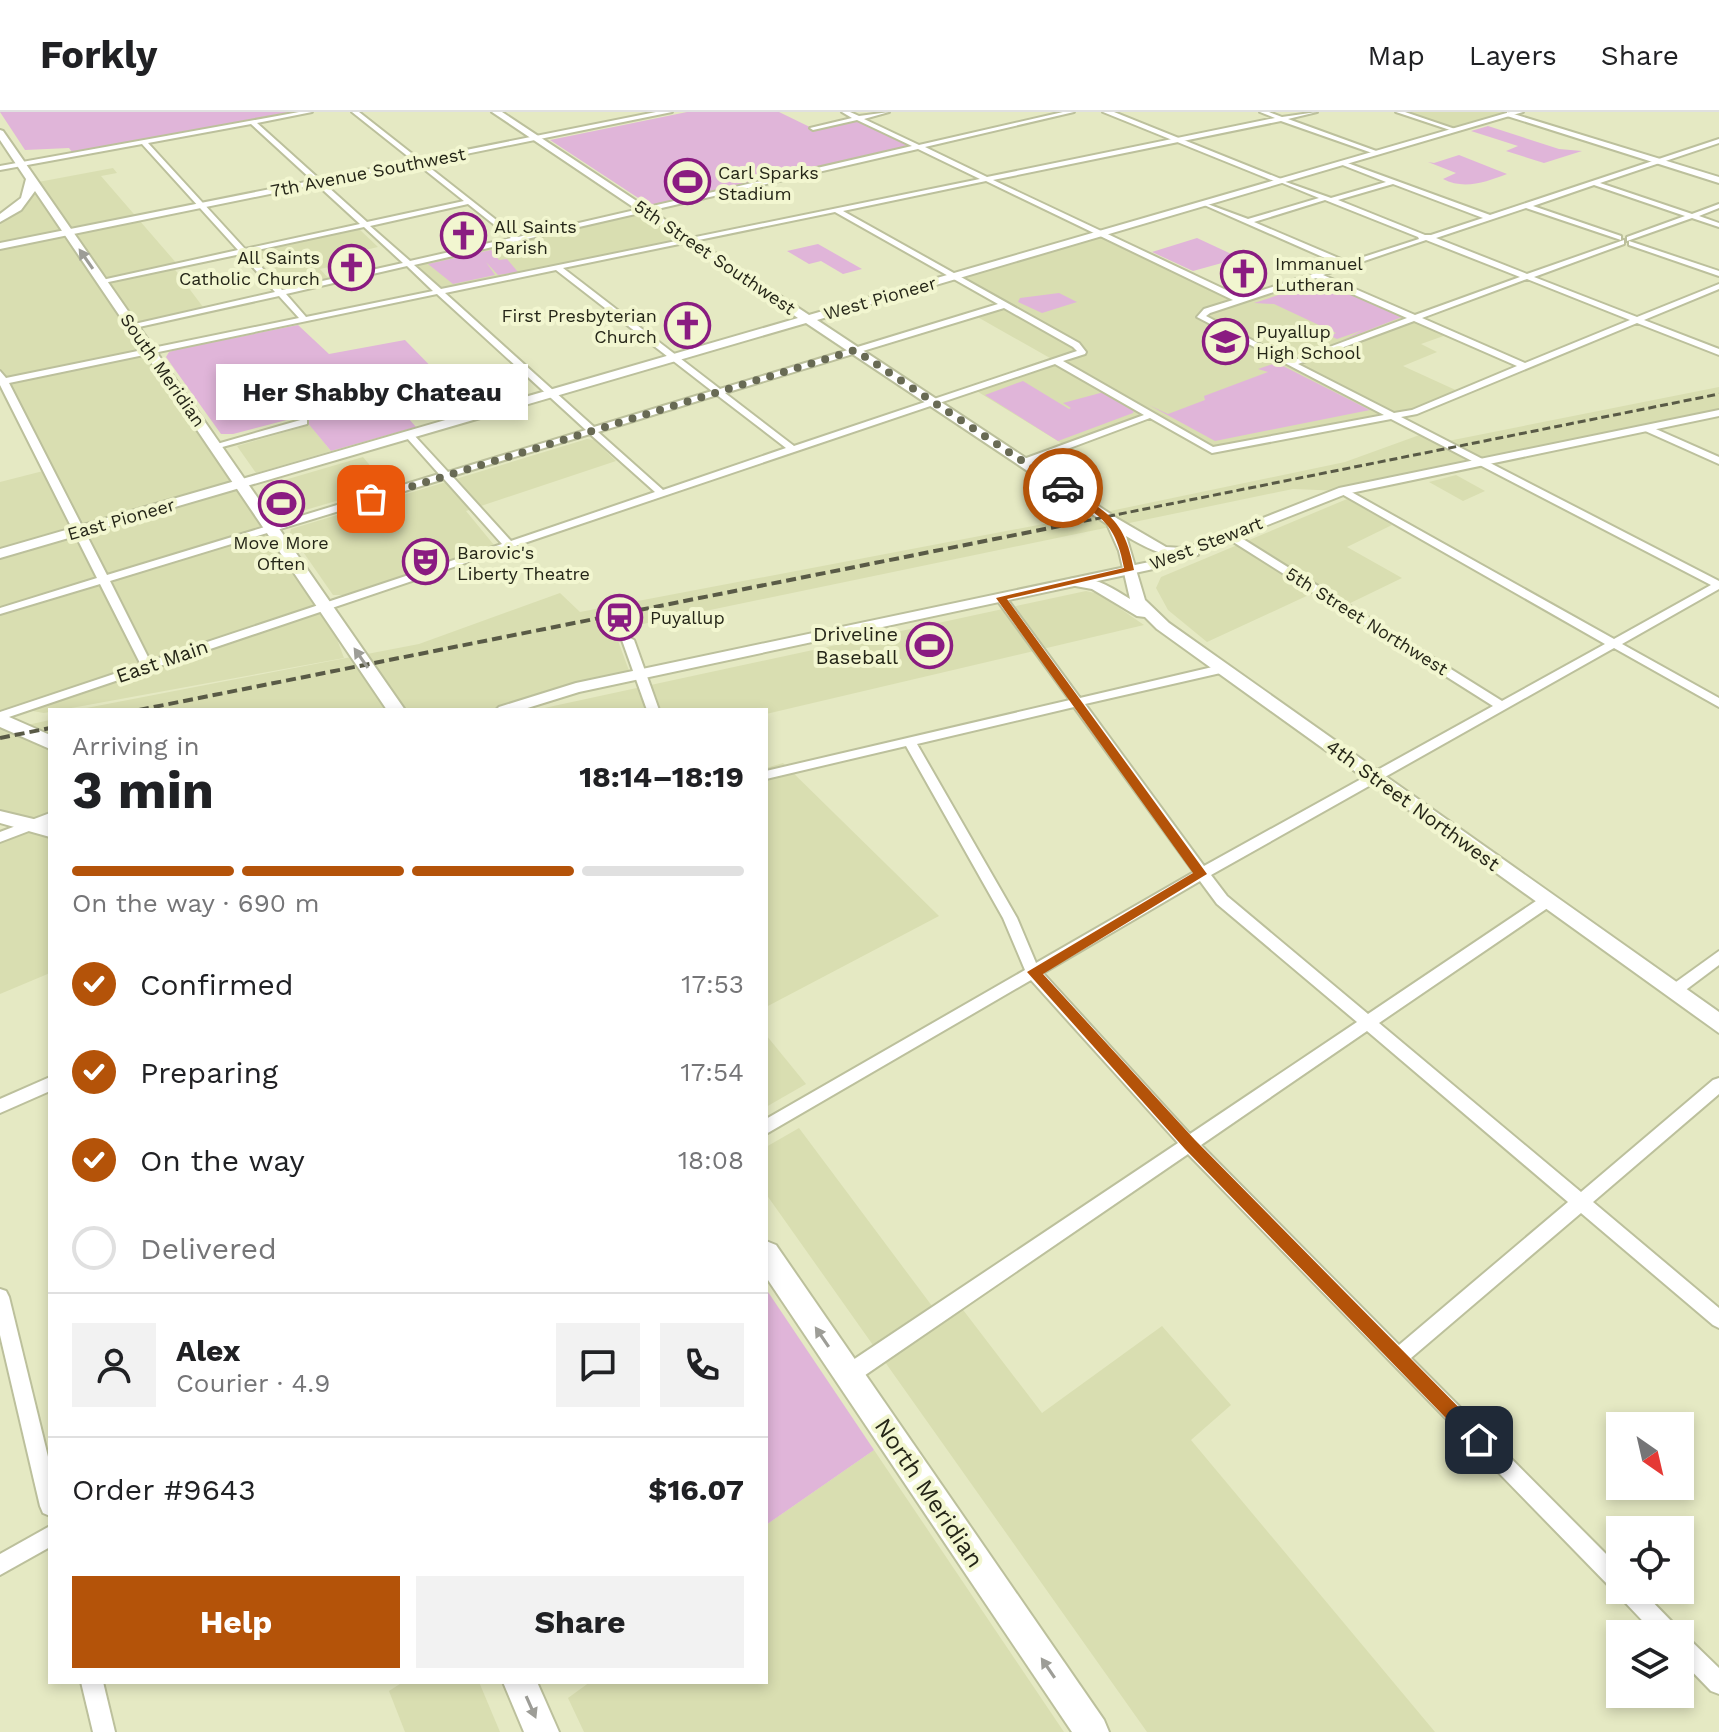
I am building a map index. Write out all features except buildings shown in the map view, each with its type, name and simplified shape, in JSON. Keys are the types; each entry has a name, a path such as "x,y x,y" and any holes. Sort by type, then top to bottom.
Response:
{"main road":[{"name":"5th Street Southwest","path":"496,112 934,403"},
{"name":"West Pioneer","path":"242,484 1514,113"},
{"name":"South Meridian","path":"0,133 325,607"},
{"path":"0,219 24,201 31,190 31,180"},
{"path":"934,403 1113,522 1163,551 1193,552"},
{"name":"East Pioneer","path":"0,554 242,484"},
{"path":"1113,522 1126,551 1130,570"},
{"name":"4th Street Northwest","path":"1130,570 1138,601 1163,626 1719,1024"},
{"path":"1075,582 1088,582 1104,589 1163,626"},
{"path":"325,607 395,708"},
{"path":"0,717 48,742"},
{"path":"0,817 44,825"},
{"name":"North Meridian","path":"768,1257 1092,1732"},
{"path":"521,1684 542,1732"}],"street":[{"path":"0,168 309,112"},
{"path":"355,112 516,239"},
{"name":"7th Avenue Southwest","path":"0,246 668,112"},
{"path":"845,112 1240,300"},
{"path":"813,128 886,112"},
{"path":"133,327 1071,112"},
{"path":"1107,112 1719,352"},
{"path":"1263,112 1377,153"},
{"path":"147,666 1,379 305,320 1314,112"},
{"path":"1399,112 1455,130"},
{"path":"1514,113 1719,180"},
{"path":"252,122 662,494"},
{"path":"1719,136 1659,161 1240,300 1201,316 1206,322 1719,585"},
{"path":"144,142 305,320"},
{"path":"1342,163 1491,218"},
{"path":"1247,222 1392,182"},
{"path":"1594,183 1719,225"},
{"path":"102,282 469,202"},
{"path":"1204,203 1348,265"},
{"path":"1527,206 1719,274"},
{"path":"1290,364 1719,206"},
{"path":"836,210 1004,305"},
{"path":"558,268 794,450"},
{"path":"1316,275 1524,366"},
{"path":"1058,362 1212,450 1414,412 1719,286"},
{"path":"0,611 1004,305"},
{"name":"East Main","path":"0,717 1082,352 1004,305"},
{"name":"West Stewart","path":"510,708 549,695 640,674 1130,570 1193,552 1343,491 1719,413"},
{"path":"1024,462 1151,415"},
{"path":"215,446 304,422"},
{"path":"1646,428 1719,461"},
{"path":"410,436 509,545"},
{"path":"1343,491 1719,703"},
{"name":"5th Street Northwest","path":"1231,536 1503,707"},
{"path":"768,1126 1201,874 1719,585"},
{"path":"1001,598 1201,874 1233,911 1719,1319"},
{"path":"628,640 652,708"},
{"path":"768,775 1221,669"},
{"path":"910,742 1010,918 1033,972 1190,1145 1606,1569"},
{"path":"0,837 44,825"},
{"path":"848,1375 1547,901"},
{"path":"1674,991 1719,957"},
{"path":"0,1106 48,1085"},
{"path":"1398,1357 1719,1085"},
{"path":"0,1297 48,1498"},
{"path":"0,1565 48,1537"},
{"path":"1641,1604 1656,1620"},
{"path":"1694,1658 1719,1683"},
{"path":"92,1684 104,1732"}],"shaded area":[{"path":"0,112 290,112 72,152 69,148 25,150"},
{"name":"Carl Sparks Stadium","path":"687,112 779,112 814,129 855,120 911,147 652,207 550,140"},
{"path":"1399,112 1519,112 1455,130"},
{"path":"1488,126 1559,149 1582,151 1544,163 1506,151 1518,146 1471,131"},
{"path":"1459,155 1507,174 1483,182 1459,184 1443,179 1456,173 1428,162"},
{"path":"113,168 117,173 101,176 178,265 173,267 206,311 134,327 325,607 344,658 71,708 48,708 48,712 44,713 21,709 0,716 0,482 47,470 0,373 0,219 15,209 33,183"},
{"path":"646,210 691,240 439,292 408,264"},
{"path":"359,229 378,247 348,254 354,261 320,269 329,279 288,289 256,251"},
{"name":"Puyallup High School","path":"1101,234 1240,300 1316,275 1449,334 1421,344 1437,352 1403,366 1460,392 1414,412 1212,450 1151,415 1066,446 975,390 1057,362 974,315 1003,306 953,277"},
{"path":"1197,238 1240,258 1193,271 1152,252"},
{"path":"818,244 862,269 843,274 821,261 809,264 787,251"},
{"path":"491,250 499,260 507,259 518,272 498,275 486,262 495,275 453,284 428,264"},
{"path":"1322,281 1402,317 1343,340 1363,330 1337,339 1331,336 1336,333 1274,304 1254,303"},
{"path":"1059,293 1077,302 1042,313 1018,302 1020,298"},
{"path":"298,325 329,354 405,340 446,382 406,394 411,404 402,411 416,427 331,451 302,416 233,434 221,434 166,357 169,352 179,349"},
{"path":"1281,365 1370,410 1215,441 1149,405 1168,414 1205,400 1204,396 1268,372 1258,369"},
{"path":"1023,381 1069,409 1063,403 1104,392 1134,410 1133,413 1058,441 985,395"},
{"path":"1719,387 1719,413 1343,491 1293,489 614,630 631,676 511,708 86,708 419,644 560,593 580,612 1091,515 1345,462 1425,433 1443,442"},
{"path":"310,425 331,451 256,473 237,446"},
{"path":"587,439 594,440 616,461 466,511 494,545 344,595 333,595 290,533 291,529"},
{"path":"363,457 387,486 285,516 264,486"},
{"path":"1456,475 1485,491 1463,501 1429,482"},
{"path":"1347,499 1392,525 1347,547 1402,578 1338,609 1313,593 1207,642 1168,610 1156,588 1161,577"},
{"path":"1086,591 1099,594 1144,625 768,714 768,708 544,708"},
{"path":"0,719 18,727 48,720 48,974 0,994 0,837 30,825 0,817"},
{"path":"783,763 939,916 768,1006 768,767"},
{"path":"768,1037 806,1084 768,1106"},
{"path":"799,1128 938,1314 957,1302 1042,1413 1162,1326 1231,1405 1191,1440 1435,1732 1147,1732 768,1197 768,1146"},
{"path":"768,1292 874,1450 768,1524"},
{"path":"874,1450 1064,1732 584,1732 568,1698 587,1684 768,1684 768,1524"},
{"path":"400,1684 480,1684 500,1732 405,1732 389,1691"}],"railway":[{"path":"1064,525 1719,394"},
{"path":"1064,525 1070,524"},
{"path":"149,708 1064,525"},
{"path":"1060,526 1064,525"},
{"path":"0,738 48,728"}],"way so far":[{"path":"371,499 855,350 1063,488"}],"place":[{"name":"Carl Sparks Stadium","path":"687,182"},
{"name":"All Saints Parish","path":"463,236"},
{"name":"All Saints Catholic Church","path":"351,267"},
{"name":"Immanuel Lutheran","path":"1244,273"},
{"name":"First Presbyterian Church","path":"688,325"},
{"name":"Puyallup High School","path":"1225,341"},
{"name":"Her Shabby Chateau","path":"371,499"},
{"name":"Move More Often","path":"281,504"},
{"name":"Barovic's Liberty Theatre","path":"426,562"},
{"name":"Puyallup","path":"619,617"},
{"name":"Driveline Baseball","path":"929,646"}],"route":[{"path":"1063,488 1113,522 1126,551 1130,570 1001,598 1201,874 1033,972 1190,1145 1479,1440"}]}
